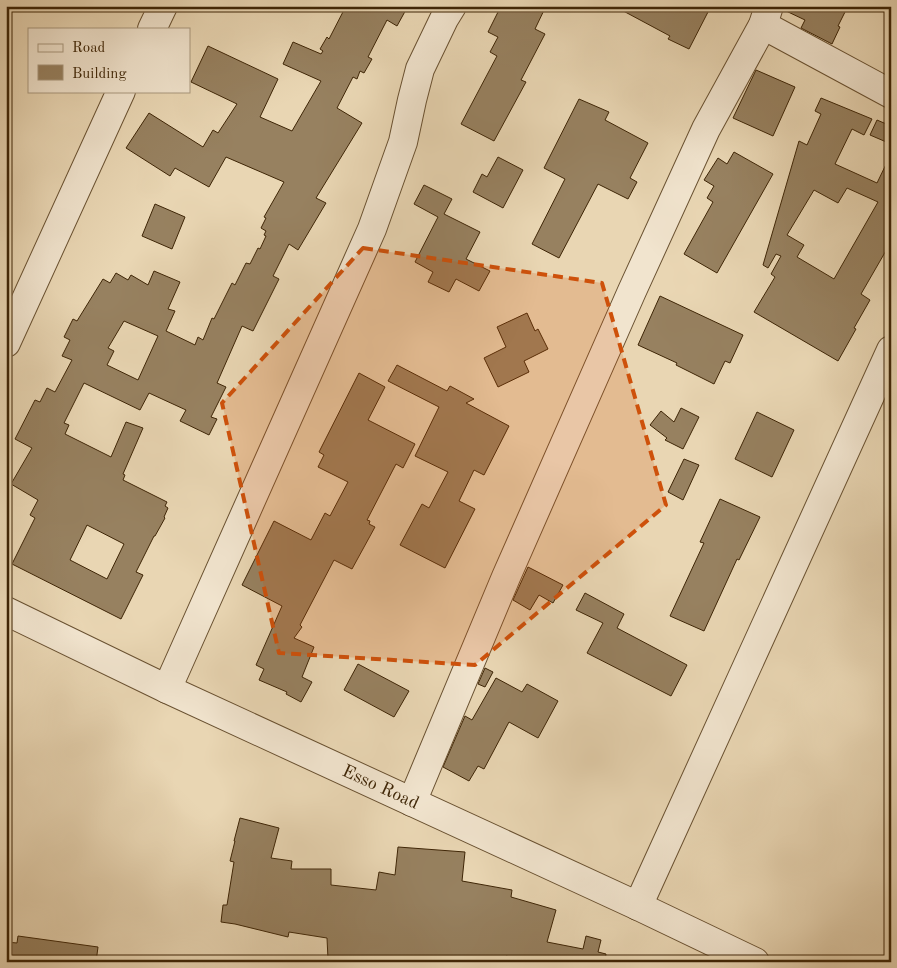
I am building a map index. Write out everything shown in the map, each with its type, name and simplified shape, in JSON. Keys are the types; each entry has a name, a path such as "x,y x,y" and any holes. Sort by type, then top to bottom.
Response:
{"street":[{"path":"152,28 163,6"},
{"path":"167,688 372,229 403,142 420,69 452,6"},
{"path":"412,802 510,568 636,282 706,129 765,12 891,94"},
{"path":"6,343 121,92"},
{"path":"638,906 891,350"},
{"name":"Esso Road","path":"6,611 755,962"}],"highlighted area":[{"path":"363,248 602,283 666,505 475,665 279,653 222,403"}],"building":[{"path":"346,6 408,6 397,26 387,20 368,57 372,59 364,73 360,71 357,79 353,77 337,108 362,123 316,198 326,203 298,250 289,244 273,276 279,279 253,331 242,326 217,383 226,387 211,417 217,419 209,435 180,421 186,410 149,393 140,410 84,383 64,423 69,425 65,434 111,457 126,422 143,428 123,474 125,475 123,480 167,502 165,506 168,508 165,518 136,572 143,575 121,619 12,564 35,518 30,515 38,500 11,484 32,448 15,439 35,400 40,402 47,388 55,392 72,360 62,356 70,340 64,337 73,319 77,321 103,279 110,283 116,273 128,280 131,275 148,285 154,271 180,282 168,309 175,311 166,331 195,345 198,337 203,340 212,318 214,319 232,283 235,285 246,263 250,264 266,236 264,235 266,231 261,228 266,218 264,217 284,182 226,157 209,187 175,168 170,176 126,148 149,113 203,147 213,130 218,133 237,104 191,82 208,46 278,79 260,117 292,131 321,81 283,64 293,42 321,54 323,51 320,49 327,37 329,39","holes":["124,321 158,336 138,380 107,365 114,351 108,348","87,525 124,544 107,579 70,560"]},
{"path":"501,6 546,6 535,29 545,34 521,80 526,82 494,141 461,124 497,56 490,52 498,37 488,32"},
{"path":"614,6 698,6 708,12 689,49 668,39 670,36"},
{"path":"784,6 848,6 832,44 801,28 805,20 784,10"},
{"path":"756,70 795,87 773,136 733,118"},
{"path":"821,98 872,119 864,135 852,129 835,164 877,183 891,154 891,242 861,294 870,300 838,361 754,312 775,277 771,274 781,256 776,254 768,268 763,265 799,141 807,145 821,114 815,111","holes":["847,188 878,202 834,279 797,257 804,245 787,235 814,190 838,203"]},
{"path":"579,99 609,112 605,120 648,143 630,178 637,182 628,199 598,184 559,258 532,244 565,179 544,168"},
{"path":"877,120 891,126 891,144 870,135"},
{"path":"734,152 773,174 717,273 684,254 713,202 707,198 714,186 704,180 718,158 727,164"},
{"path":"498,157 523,170 503,208 473,192 482,174 487,177"},
{"path":"424,185 452,199 444,214 480,232 466,259 490,271 479,291 456,279 449,292 428,282 433,272 415,262 438,217 414,204"},
{"path":"155,204 185,217 172,249 142,236"},
{"path":"660,296 743,335 730,363 725,361 714,384 676,365 677,363 638,345"},
{"path":"527,313 535,331 538,329 548,349 524,361 529,372 498,387 484,358 506,347 497,327"},
{"path":"397,365 447,391 450,386 474,399 466,403 509,426 484,475 474,470 459,501 475,509 445,568 400,545 422,504 429,508 448,472 415,456 439,407 388,381"},
{"path":"359,373 385,387 368,420 415,444 403,468 396,464 367,520 370,521 369,524 375,527 352,569 334,560 300,625 302,627 294,638 314,647 302,677 312,682 301,702 286,694 287,692 259,680 264,669 256,665 282,606 242,585 274,521 311,540 325,513 330,516 348,482 318,467 324,455 319,452"},
{"path":"681,408 699,417 683,449 665,440 667,438 650,425 661,411 674,422"},
{"path":"757,412 794,430 772,477 735,459"},
{"path":"684,459 699,465 683,500 668,492"},
{"path":"720,499 760,517 739,560 737,559 704,631 670,616 704,543 700,542"},
{"path":"528,567 563,585 553,603 539,595 530,610 513,600"},
{"path":"585,593 624,614 617,628 687,665 671,696 587,653 603,623 576,610"},
{"path":"358,664 409,691 394,717 344,690"},
{"path":"485,668 493,672 485,687 478,684"},
{"path":"496,678 522,692 527,684 558,701 538,738 509,722 484,769 478,766 469,781 443,767 465,716 472,720"},
{"path":"240,818 279,828 271,858 292,861 291,869 331,869 331,885 376,890 379,872 395,875 398,847 465,852 462,881 512,890 511,897 556,910 547,942 583,949 586,936 601,940 598,952 606,954 605,962 529,962 506,956 506,962 371,962 371,957 328,959 327,938 289,932 288,937 221,922 223,905 227,905 234,862 230,861"},
{"path":"18,936 98,947 96,962 27,962 6,958 6,942 17,943"}]}
